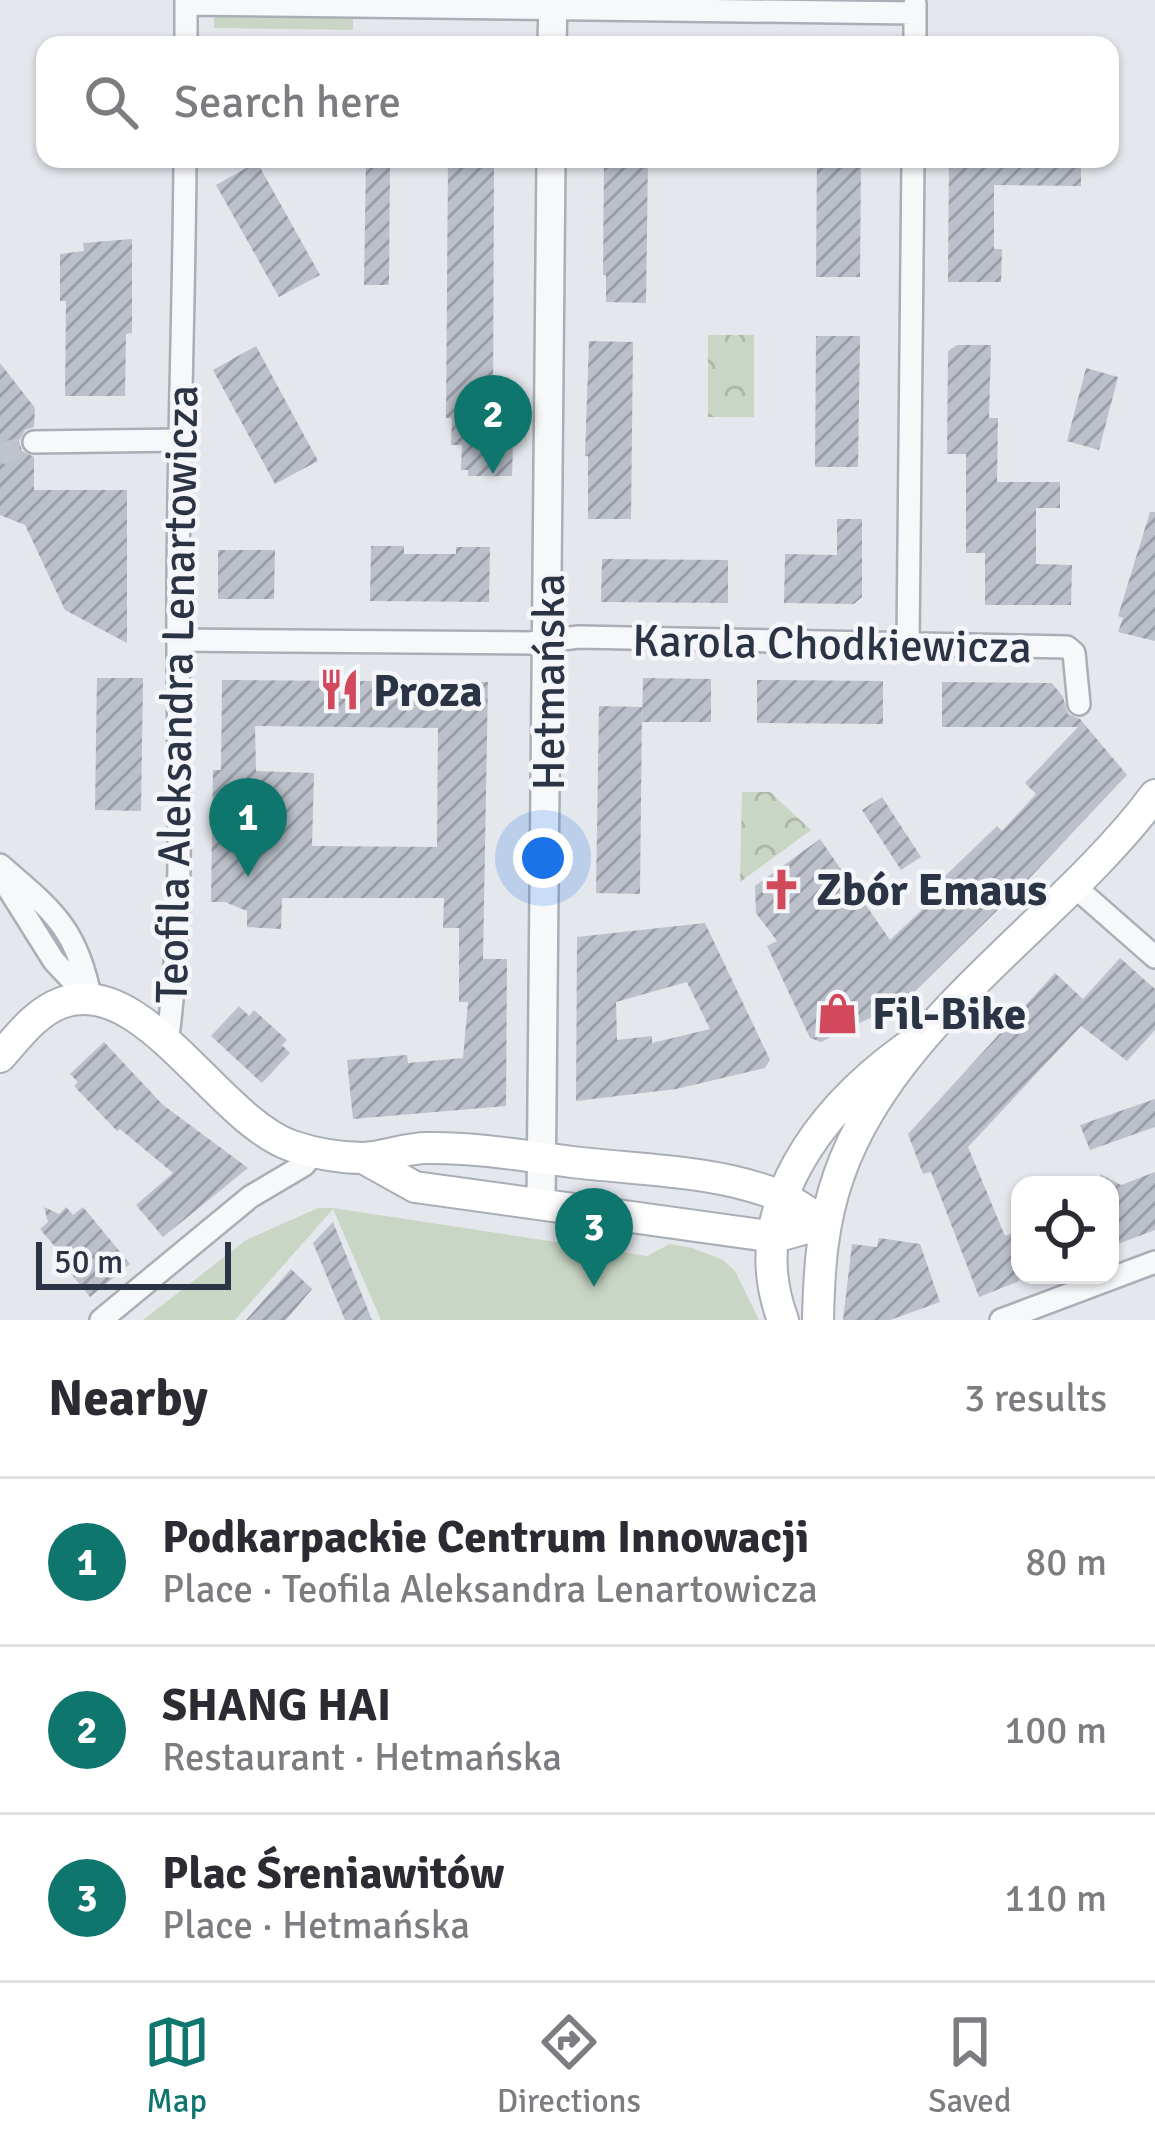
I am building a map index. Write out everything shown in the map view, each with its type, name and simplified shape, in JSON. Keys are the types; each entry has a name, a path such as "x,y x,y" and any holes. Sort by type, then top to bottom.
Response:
{"main road":[{"path":"783,1320 775,1299 779,1216 801,1155 836,1107 867,1076 922,1036 1073,886 1155,795"},
{"path":"0,1057 44,1012 61,1003 92,1000 121,1007 167,1044"},
{"path":"818,1320 818,1268 840,1171 861,1126 922,1036"},
{"name":"Teofila Aleksandra Lenartowicza","path":"167,1044 234,1110 271,1136 315,1151 363,1158"},
{"path":"363,1158 423,1148 727,1180 779,1216"},
{"path":"363,1158 415,1187 541,1204 779,1216 825,1223"}],"street":[{"path":"186,36 186,2 915,7"},
{"path":"552,4 552,36"},
{"name":"Teofila Aleksandra Lenartowicza","path":"167,1044 175,985 180,852 185,168"},
{"name":"Hetmańska","path":"541,1204 551,168"},
{"path":"908,643 913,168"},
{"path":"34,442 181,440"},
{"name":"Karola Chodkiewicza","path":"178,640 580,638 1067,646 1074,653 1079,704"},
{"path":"0,865 58,917 84,960 92,1000"},
{"path":"0,875 35,934 73,984 92,1000"},
{"path":"1073,886 1155,957"},
{"path":"101,1320 250,1197 304,1165 315,1151"},
{"path":"1001,1320 1155,1262"}],"green space":[{"path":"214,15 353,17 353,30 214,28"},
{"path":"708,335 754,335 754,417 708,417"},
{"path":"742,792 770,792 811,830 740,882"},
{"path":"318,1208 333,1208 647,1256 670,1244 692,1248 723,1260 735,1271 759,1320 381,1320 333,1209 235,1320 143,1320 246,1240"}],"building":[{"path":"246,168 260,168 320,275 279,297 216,185"},
{"path":"366,168 390,168 389,285 364,285"},
{"path":"448,168 494,168 493,417 509,418 512,476 468,476 468,470 461,470 462,445 451,445 452,418 446,418"},
{"path":"604,168 648,168 646,303 606,302"},
{"path":"817,168 861,168 860,277 816,277"},
{"path":"949,168 1081,168 1081,186 994,185 994,249 1002,249 1001,282 948,282"},
{"path":"132,239 132,333 126,334 125,396 65,396 66,301 60,301 60,254 84,251 83,243"},
{"path":"816,336 860,336 858,467 815,467"},
{"path":"589,341 633,342 631,519 588,519"},
{"path":"957,345 991,345 989,418 998,418 997,482 1060,482 1060,508 1036,508 1036,564 1072,565 1071,605 985,605 985,553 966,553 966,454 947,454 948,351"},
{"path":"256,346 318,461 275,484 213,370"},
{"path":"0,363 35,408 34,427 25,430 19,441 22,451 34,457 34,490 127,490 127,643 65,610 25,525 0,515"},
{"path":"1086,368 1118,377 1099,450 1067,441"},
{"path":"1150,512 1155,512 1155,641 1118,632 1123,618 1118,616"},
{"path":"837,519 862,519 862,597 854,604 784,603 785,554 837,555"},
{"path":"371,546 404,546 404,554 456,554 456,547 490,547 489,602 370,601"},
{"path":"218,550 275,550 274,599 218,599"},
{"path":"602,559 728,560 728,603 601,602"},
{"path":"97,678 143,678 141,811 95,810"},
{"path":"643,678 711,679 711,722 642,722"},
{"path":"222,680 488,682 483,959 507,959 506,1106 353,1119 347,1060 407,1055 408,1063 463,1058 468,1002 459,1002 459,928 443,928 444,898 282,898 281,929 247,927 247,911 211,902 213,770 221,770","holes":["255,726 438,728 437,847 312,846 314,773 256,771"]},
{"path":"757,680 883,681 883,724 757,723"},
{"path":"942,682 1052,683 1068,714 1080,719 1127,775 905,1001 821,1042 810,1038 767,946 777,941 756,913 755,886 820,839 890,940 947,886 941,880 997,826 1002,831 1036,794 1025,783 1078,727 942,727"},
{"path":"599,706 642,707 640,894 596,893"},
{"path":"882,797 921,857 901,870 862,810"},
{"path":"705,923 770,1060 765,1068 676,1089 576,1101 577,937","holes":["687,982 710,1029 652,1043 652,1036 617,1040 616,1002"]},
{"path":"1120,958 1155,989 1155,1030 1127,1061 1081,1026 968,1147 1005,1236 1011,1234 1012,1284 979,1297 931,1172 923,1174 908,1134 1055,973 1083,999"},
{"path":"239,1006 249,1016 254,1010 287,1040 282,1045 290,1053 262,1083 211,1036"},
{"path":"104,1042 163,1105 248,1168 163,1237 136,1205 173,1173 117,1131 74,1086 78,1082 70,1074"},
{"path":"1155,1099 1155,1127 1090,1150 1080,1125"},
{"path":"1155,1172 1155,1230 1119,1244 1119,1184"},
{"path":"44,1207 59,1214 66,1207 73,1215 83,1207 130,1264 90,1297 40,1229 48,1222"},
{"path":"333,1222 372,1320 345,1320 313,1243"},
{"path":"879,1238 920,1244 940,1302 890,1320 843,1320 852,1244 877,1247"},
{"path":"291,1269 312,1289 286,1320 246,1320"}],"tunnel":[{"path":"0,455 34,442"}],"place":[{"name":"SHANG HAI","path":"493,474"},
{"name":"Proza","path":"339,690"},
{"name":"Podkarpackie Centrum Innowacji","path":"248,877"},
{"name":"Zbór Emaus","path":"782,889"},
{"name":"Fil-Bike","path":"838,1013"},
{"name":"Plac Śreniawitów","path":"594,1287"}]}
